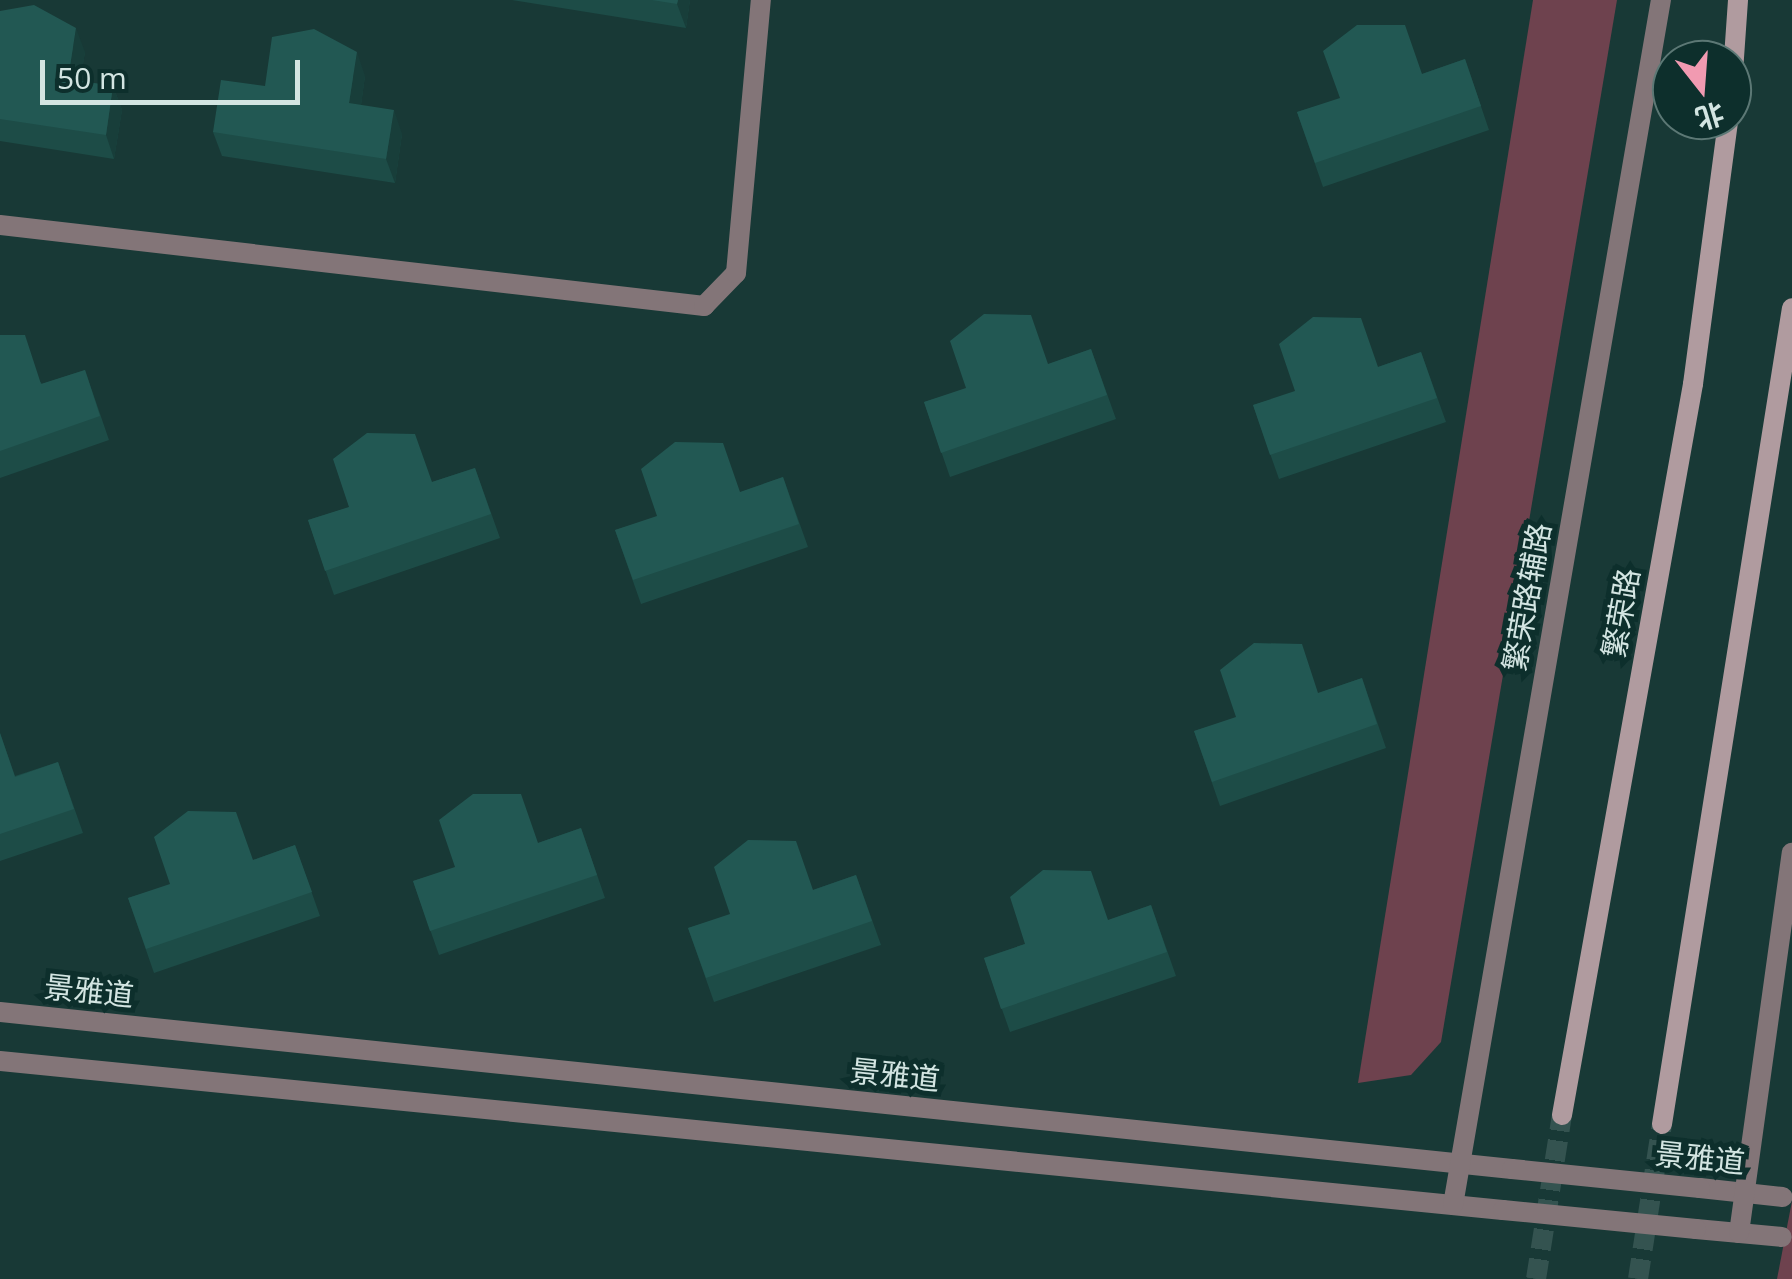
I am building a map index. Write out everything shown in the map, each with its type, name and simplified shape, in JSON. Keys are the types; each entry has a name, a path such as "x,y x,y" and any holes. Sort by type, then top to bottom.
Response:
{"main road":[{"path":"1735,40 1738,0"},
{"name":"繁荣路","path":"1562,1115 1693,384 1725,140"},
{"path":"1662,1124 1792,308"}],"street":[{"path":"0,225 704,306 736,274 761,0"},
{"name":"繁荣路辅路","path":"1453,1205 1661,0"},
{"path":"1739,1233 1792,853"},
{"name":"景雅道","path":"0,1012 1784,1196"},
{"path":"0,1061 1782,1237"}],"shaded area":[{"path":"1533,0 1617,0 1441,1042 1411,1075 1358,1083"},
{"path":"1792,1201 1792,1279 1777,1279"}],"building":[{"path":"34,5 76,28 68,79 113,86 106,135 0,119 0,11"},
{"path":"1357,25 1405,25 1422,74 1465,59 1481,106 1315,163 1297,112 1340,98 1323,51"},
{"path":"314,29 357,52 349,103 394,110 386,159 213,132 221,80 265,86 272,37"},
{"path":"984,314 1031,315 1048,364 1091,349 1107,395 941,453 924,402 966,388 950,341"},
{"path":"1313,317 1361,318 1378,367 1421,352 1437,398 1270,455 1253,405 1295,391 1279,344"},
{"path":"0,335 25,335 41,384 85,370 100,416 0,451"},
{"path":"367,433 415,434 432,482 475,468 491,514 325,571 308,520 349,507 333,459"},
{"path":"675,442 723,443 740,492 783,477 799,524 633,580 615,530 657,516 641,469"},
{"path":"1254,643 1302,644 1318,693 1362,678 1377,724 1212,782 1194,731 1236,717 1220,670"},
{"path":"0,733 15,777 58,762 74,809 0,834"},
{"path":"473,794 521,794 538,843 581,828 597,875 430,931 413,881 455,867 439,820"},
{"path":"188,811 236,812 253,860 295,845 312,892 146,949 128,898 170,884 154,837"},
{"path":"748,840 796,841 813,890 856,875 872,921 706,978 688,928 730,914 714,867"},
{"path":"1043,870 1091,871 1108,920 1151,905 1167,952 1001,1009 984,958 1025,944 1010,897"}],"tunnel":[{"path":"1536,1279 1562,1115"},
{"path":"1638,1279 1662,1124"}]}
